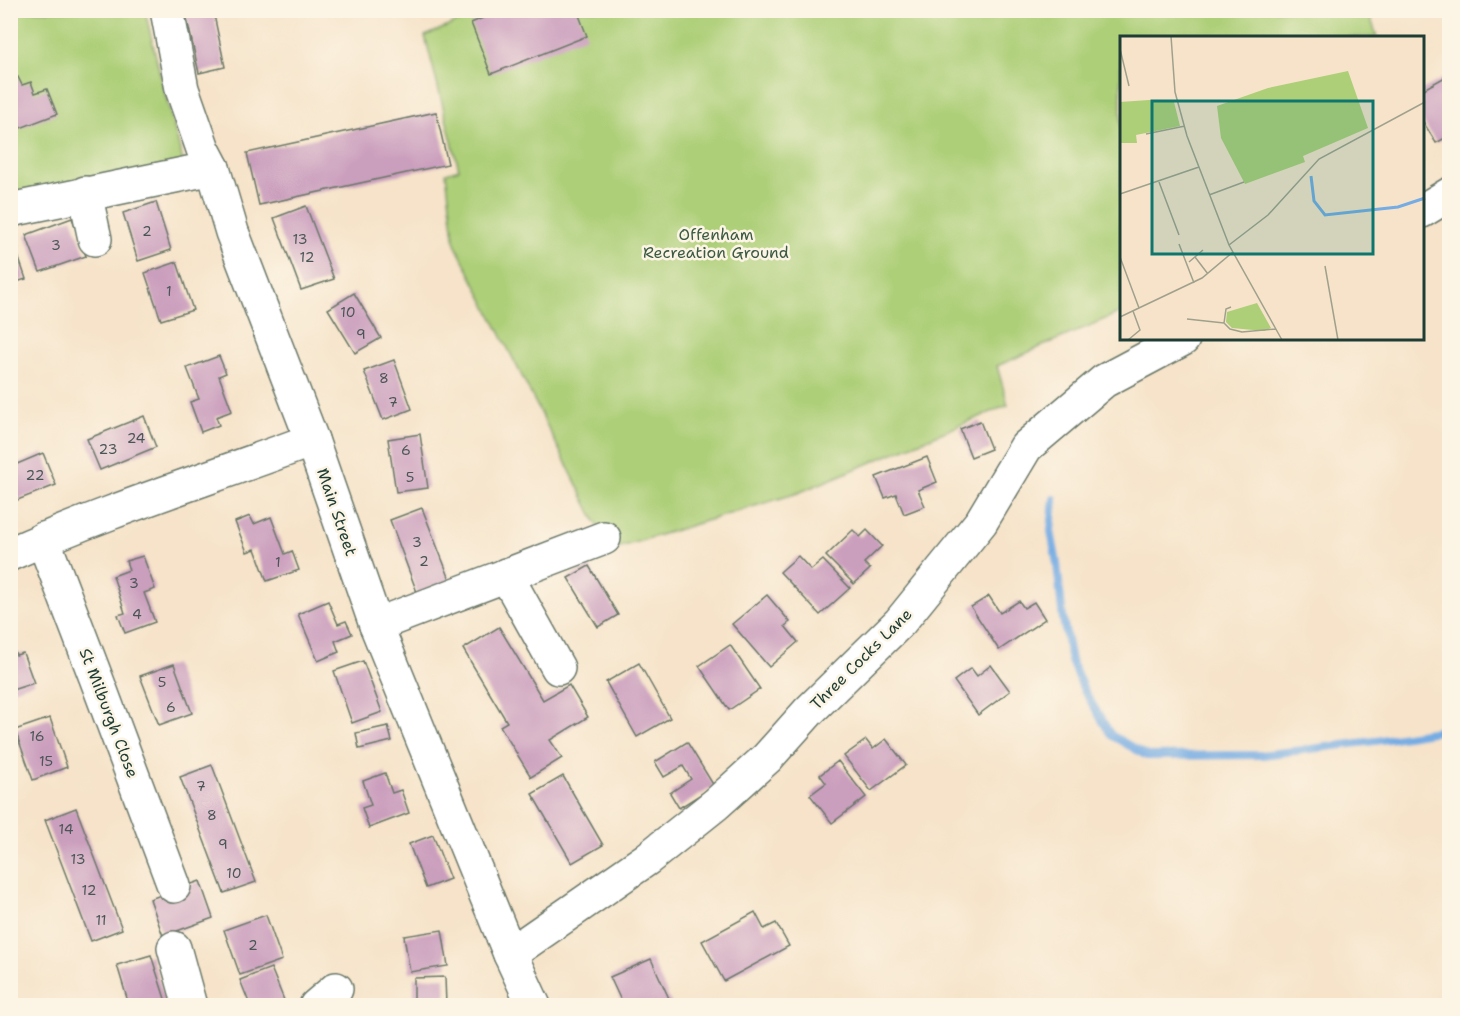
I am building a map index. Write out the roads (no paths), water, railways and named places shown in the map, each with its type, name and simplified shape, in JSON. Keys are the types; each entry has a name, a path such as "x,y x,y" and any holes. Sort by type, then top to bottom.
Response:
{"street":[{"name":"Main Street","path":"167,10 182,90 203,149 213,168 232,232 312,440 376,625 530,1004"},
{"path":"10,210 213,168"},
{"path":"85,193 95,239"},
{"path":"1424,210 1449,194"},
{"name":"Three Cocks Lane","path":"510,954 647,859 716,804 767,758 809,711 900,622 981,522 1026,447 1104,381 1181,340"},
{"path":"10,554 95,518 312,440"},
{"path":"376,625 604,538"},
{"name":"St Milburgh Close","path":"43,539 174,886"},
{"path":"506,575 558,668"},
{"path":"174,948 190,1005"}],"waterway":[{"path":"1054,499 1051,531 1071,661 1084,690 1111,735 1147,756 1262,755 1450,729"}],"park label":[{"name":"Offenham Recreation Ground","path":"716,243"}]}
